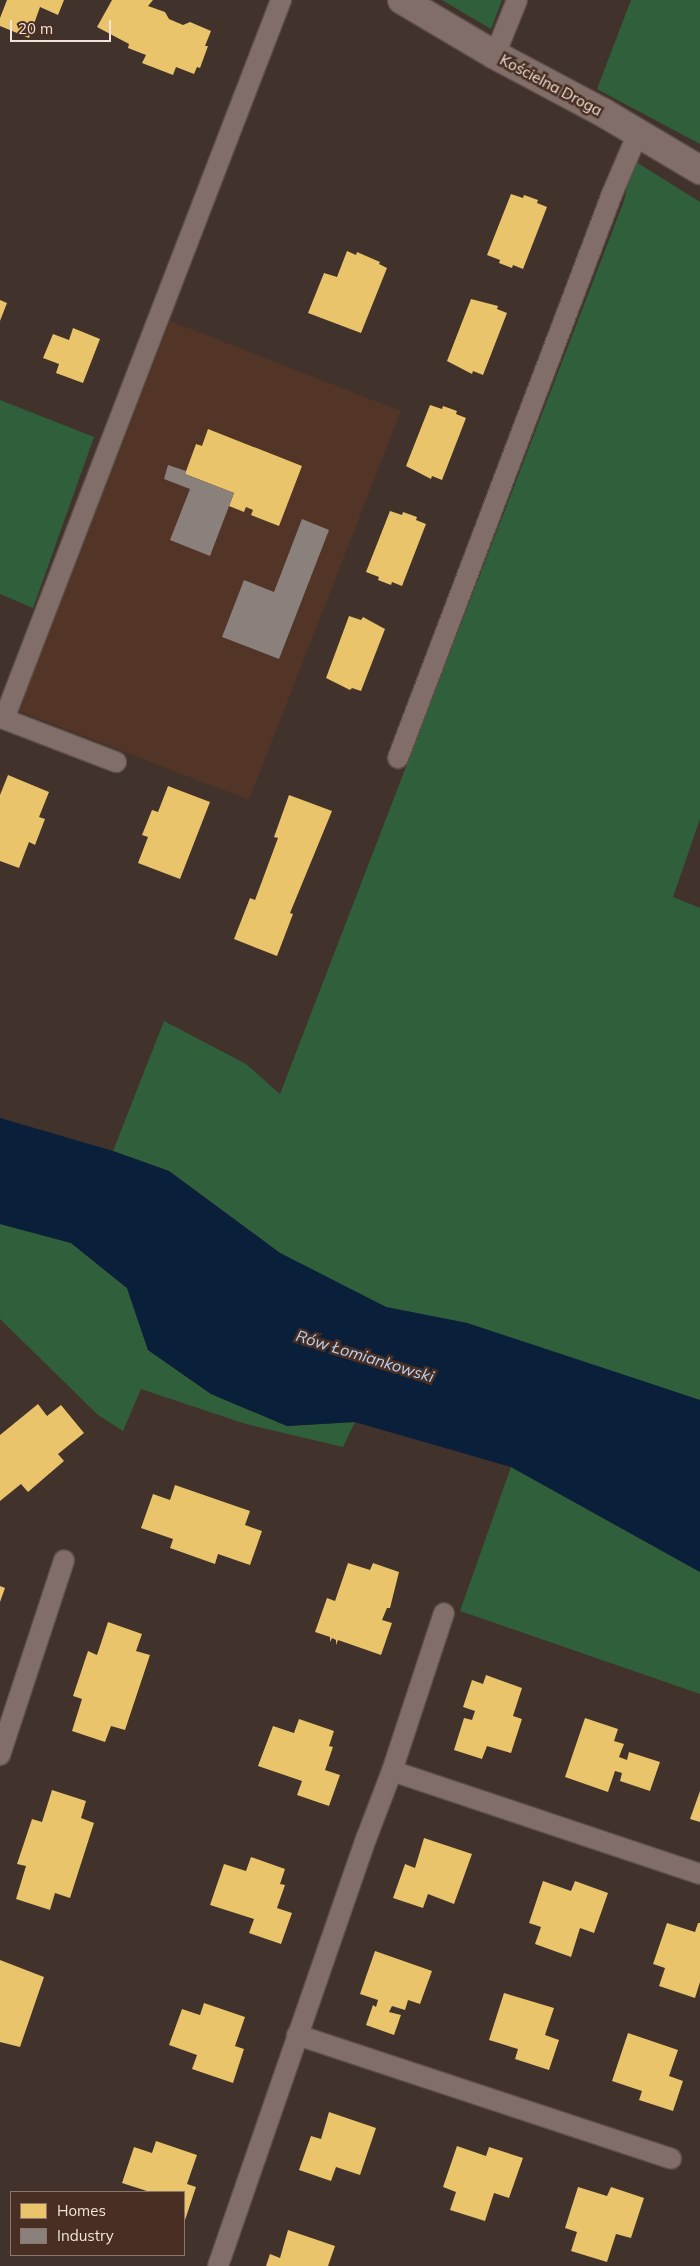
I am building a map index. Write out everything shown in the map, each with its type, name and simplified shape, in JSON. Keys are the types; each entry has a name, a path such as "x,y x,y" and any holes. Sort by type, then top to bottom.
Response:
{"street":[{"name":"Kościelna Droga","path":"402,0 496,56 638,133 700,170"}],"lane":[{"path":"116,762 4,719 281,0"},
{"path":"496,56 517,0"},
{"path":"398,758 638,133"},
{"path":"0,1755 64,1560"},
{"path":"218,2266 366,1839 392,1771 444,1613"},
{"path":"392,1771 700,1874"},
{"path":"297,2036 671,2159"}],"shaded area":[{"path":"170,321 401,411 249,800 19,711"}],"green space":[{"path":"442,0 502,0 491,29"},
{"path":"631,0 700,0 700,144 597,89"},
{"path":"633,160 700,202 700,819 673,897 700,908 700,1400 467,1323 386,1307 280,1253 169,1171 113,1151 164,1021 246,1064 280,1094 624,201"},
{"path":"0,400 94,437 33,608 0,594"},
{"path":"0,1224 71,1243 127,1288 148,1350 211,1394 287,1426 355,1422 343,1447 246,1424 141,1389 123,1431 98,1415 0,1319"},
{"path":"511,1467 700,1572 700,1694 460,1611"}],"water":[{"name":"Rów Łomiankowski","path":"0,1118 113,1151 169,1171 280,1253 386,1307 467,1323 700,1400 700,1572 511,1467 355,1422 287,1426 211,1394 148,1350 127,1288 71,1243 0,1224"}],"building: Homes":[{"path":"7,0 64,0 58,15 40,7 29,38 0,26 0,18"},
{"path":"112,0 153,0 148,6 165,12 169,19 183,25 190,22 211,31 200,68 197,67 194,74 176,67 173,75 142,63 146,55 128,48 129,44 97,27"},
{"path":"511,194 523,198 524,195 538,200 537,203 547,207 523,269 513,265 512,268 499,263 500,260 487,255"},
{"path":"347,251 356,255 357,252 380,262 379,264 387,268 361,333 308,313 324,273 337,277"},
{"path":"471,299 498,306 497,309 507,313 483,375 473,371 472,374 447,361"},
{"path":"0,300 7,303 0,321"},
{"path":"73,328 100,339 83,383 56,373 59,364 43,358 53,334 69,340"},
{"path":"430,405 442,409 443,406 457,411 456,414 466,418 442,480 432,476 431,479 406,466"},
{"path":"208,429 302,466 279,526 251,515 253,510 246,507 244,512 229,506 234,493 185,474 196,444 202,446"},
{"path":"390,511 402,515 403,512 417,517 416,520 426,524 402,586 392,582 391,585 378,580 379,577 366,572"},
{"path":"349,616 361,620 363,617 385,629 361,691 352,688 350,690 326,678"},
{"path":"8,775 49,792 39,817 45,819 35,845 29,842 19,868 0,861 0,795"},
{"path":"168,786 210,802 180,879 138,863 148,837 142,835 152,810 158,812"},
{"path":"289,795 332,811 290,913 293,914 277,956 234,939 250,898 255,900 278,838 274,837"},
{"path":"38,1404 47,1416 61,1405 84,1433 58,1454 64,1461 28,1492 21,1484 0,1501 0,1435"},
{"path":"175,1485 250,1511 245,1525 262,1531 250,1565 218,1554 215,1564 170,1548 173,1539 141,1528 153,1494 170,1500"},
{"path":"348,1563 370,1570 373,1563 399,1572 390,1608 387,1608 382,1620 392,1623 381,1655 338,1640 336,1645 336,1640 332,1638 330,1642 330,1637 315,1632 327,1598 335,1601"},
{"path":"0,1586 5,1588 0,1602"},
{"path":"108,1622 142,1634 136,1651 150,1655 125,1730 111,1726 105,1742 72,1731 82,1699 73,1696 88,1651 97,1655"},
{"path":"486,1675 522,1688 513,1716 522,1719 511,1753 487,1746 482,1759 454,1750 464,1718 472,1720 475,1711 463,1707 472,1680 483,1684"},
{"path":"585,1718 618,1729 614,1741 624,1744 619,1757 627,1760 629,1752 660,1762 650,1791 620,1781 622,1773 615,1771 608,1792 565,1777"},
{"path":"299,1719 334,1731 329,1746 333,1747 325,1770 340,1775 329,1806 297,1795 302,1781 258,1766 273,1726 294,1733"},
{"path":"52,1790 86,1801 81,1818 94,1823 70,1898 55,1893 50,1910 16,1899 26,1866 17,1864 32,1819 42,1822"},
{"path":"700,1791 700,1822 690,1819"},
{"path":"424,1838 472,1854 454,1904 428,1894 423,1908 393,1898 405,1864 415,1868"},
{"path":"251,1857 285,1869 280,1884 285,1885 277,1908 292,1913 281,1944 249,1933 254,1919 210,1905 224,1864 246,1871"},
{"path":"543,1881 571,1891 575,1881 608,1893 594,1933 580,1928 571,1957 535,1944 541,1927 529,1923"},
{"path":"667,1923 695,1932 698,1923 700,1923 700,1982 695,1998 659,1986 665,1968 653,1964"},
{"path":"375,1951 432,1971 420,2004 408,2000 405,2010 392,2006 389,2012 401,2015 394,2035 366,2025 373,2005 376,2007 378,2000 360,1994"},
{"path":"0,1960 44,1977 20,2047 0,2042"},
{"path":"504,1993 554,2008 545,2035 559,2040 549,2070 515,2059 518,2049 489,2040"},
{"path":"204,2003 245,2017 235,2046 244,2049 233,2083 192,2069 197,2055 169,2045 182,2009 200,2015"},
{"path":"628,2033 678,2050 669,2076 683,2081 673,2111 639,2100 642,2091 612,2081"},
{"path":"329,2112 376,2128 360,2175 336,2167 331,2181 299,2170 311,2136 321,2139"},
{"path":"156,2141 197,2155 187,2184 196,2187 185,2220 185,2191 147,2191 122,2183 134,2147 152,2153"},
{"path":"457,2146 486,2156 489,2147 523,2158 509,2198 494,2193 485,2221 450,2210 456,2192 443,2187"},
{"path":"578,2187 607,2196 611,2187 644,2198 631,2238 616,2234 607,2262 571,2251 577,2232 565,2228"},
{"path":"288,2230 335,2246 328,2266 266,2266 270,2254 280,2258"}],"building: Industry":[{"path":"168,465 186,471 185,474 234,493 210,556 170,540 190,489 164,479"},
{"path":"302,519 329,530 279,659 222,637 244,580 274,592"}]}
